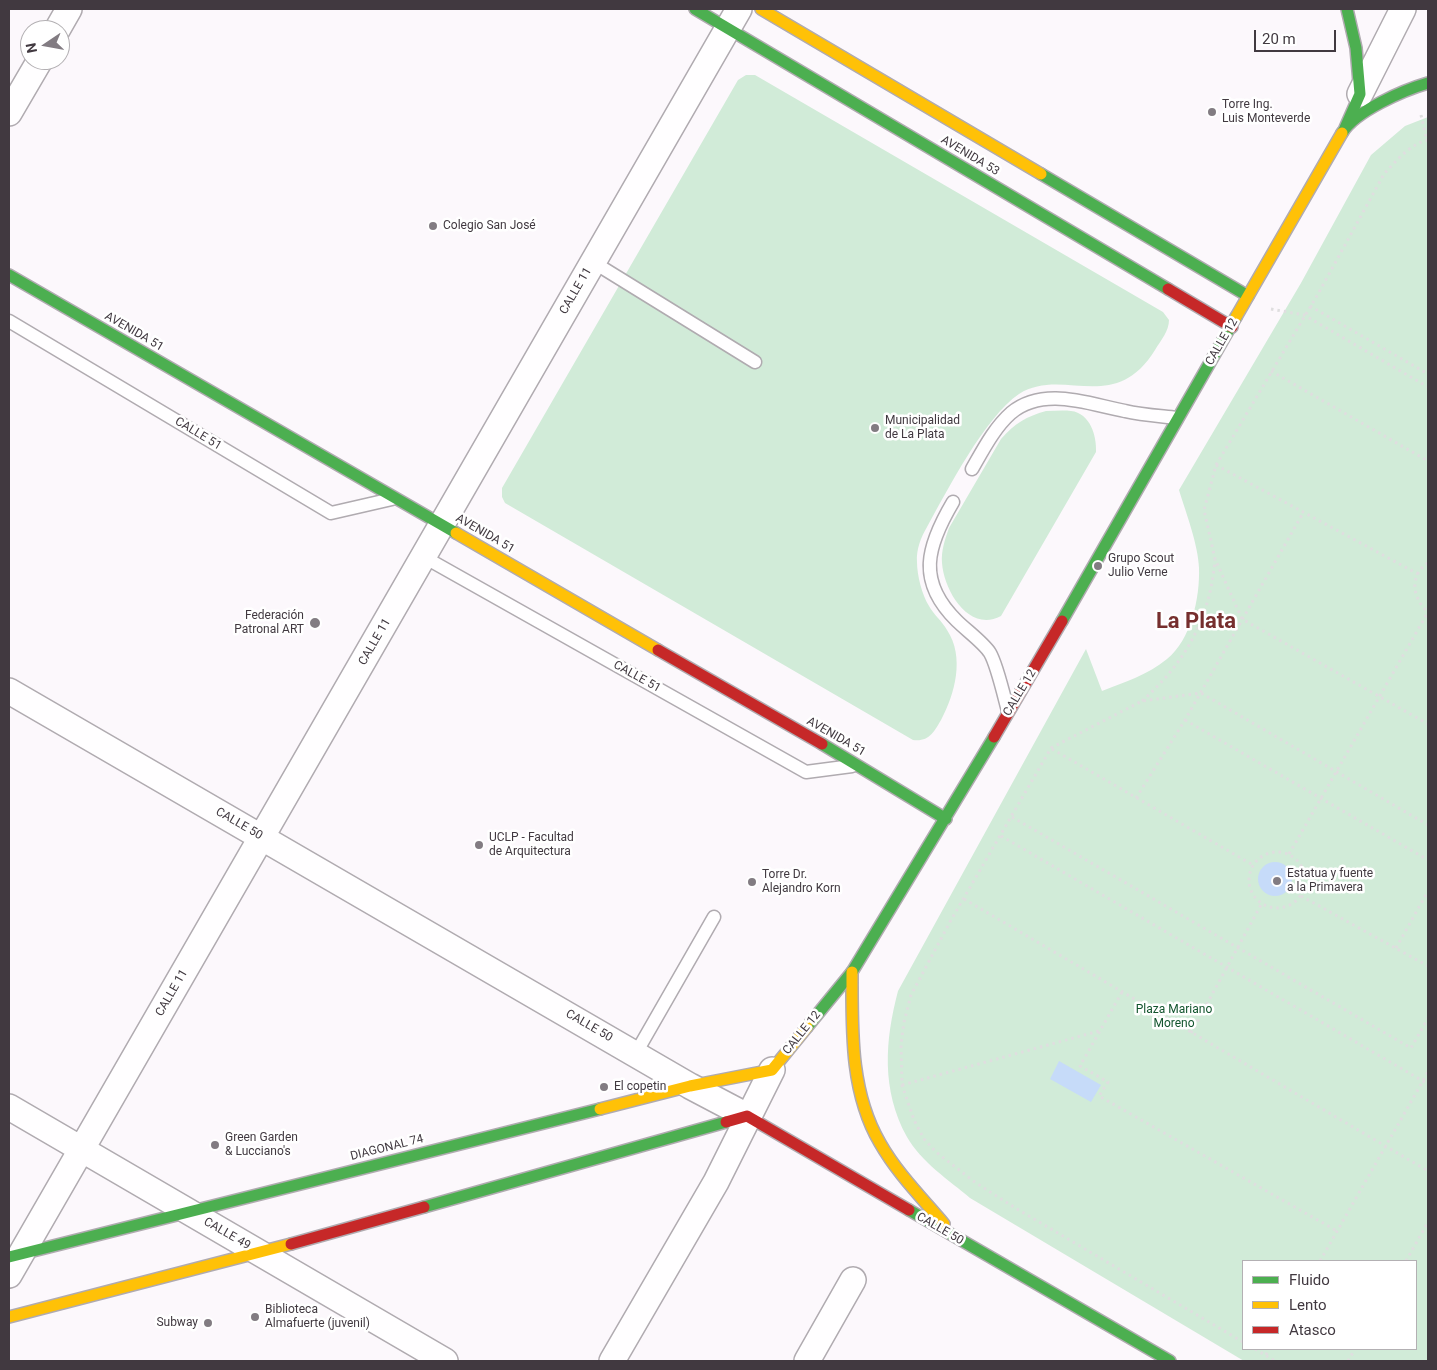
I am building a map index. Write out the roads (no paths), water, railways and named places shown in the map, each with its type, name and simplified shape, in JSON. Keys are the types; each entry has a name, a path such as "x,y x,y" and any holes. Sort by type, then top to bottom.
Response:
{"main road":[{"name":"AVENIDA 53","path":"694,9 733,19 1232,327"},
{"name":"AVENIDA 53","path":"761,9 1248,296"},
{"path":"1347,9 1356,48 1360,94"},
{"path":"1345,128 1382,101 1398,92 1428,83"},
{"name":"CALLE 12","path":"772,1070 852,972 946,819 1232,327 1345,128 1360,94"},
{"name":"AVENIDA 51","path":"9,275 857,765 946,819"},
{"path":"852,972 852,1036 866,1113 880,1142 954,1236"},
{"name":"DIAGONAL 74","path":"13,1262 190,1212 690,1086 772,1070"},
{"path":"9,1317 258,1252 747,1116"},
{"name":"CALLE 50","path":"747,1116 1170,1361"}],"street":[{"path":"63,20 69,9"},
{"name":"CALLE 12","path":"1360,94 1402,9"},
{"name":"CALLE 11","path":"13,1262 81,1150 424,558 733,19"},
{"path":"9,113 34,70"},
{"name":"CALLE 50","path":"9,691 690,1086 747,1116"},
{"name":"CALLE 12","path":"612,1361 716,1182 747,1116 772,1070"},
{"name":"CALLE 49","path":"9,1107 445,1361"},
{"path":"807,1361 853,1280"}],"lane":[{"path":"593,262 755,362"},
{"name":"CALLE 51","path":"9,321 331,513 396,498"},
{"path":"972,470 992,436 1011,414 1025,404 1044,398 1073,400 1127,412 1178,418"},
{"path":"953,502 938,528 932,544 929,558 931,582 939,599 951,616 990,652 1009,712"},
{"name":"CALLE 51","path":"424,558 806,772 857,765"},
{"path":"636,1053 714,917"}],"water":[{"path":"1275,862 1287,867 1292,879 1287,891 1275,896 1263,891 1258,879 1263,867"},
{"path":"1059,1061 1101,1085 1091,1102 1050,1079"}],"place":[{"name":"Torre Ing. Luis Monteverde","path":"1212,112"},
{"name":"Colegio San José","path":"433,226"},
{"name":"Municipalidad de La Plata","path":"875,428"},
{"name":"Grupo Scout Julio Verne","path":"1098,566"},
{"name":"Federación Patronal ART","path":"315,623"},
{"name":"UCLP - Facultad de Arquitectura","path":"479,845"},
{"name":"Estatua y fuente a la Primavera","path":"1277,881"},
{"name":"Torre Dr. Alejandro Korn","path":"752,882"},
{"name":"El copetin","path":"604,1087"},
{"name":"Green Garden & Lucciano's","path":"215,1145"},
{"name":"Biblioteca Almafuerte (juvenil)","path":"255,1317"},
{"name":"Subway","path":"208,1323"}],"district":[{"name":"La Plata","path":"1196,622"}],"park label":[{"name":"Plaza Mariano Moreno","path":"1174,1017"}]}
